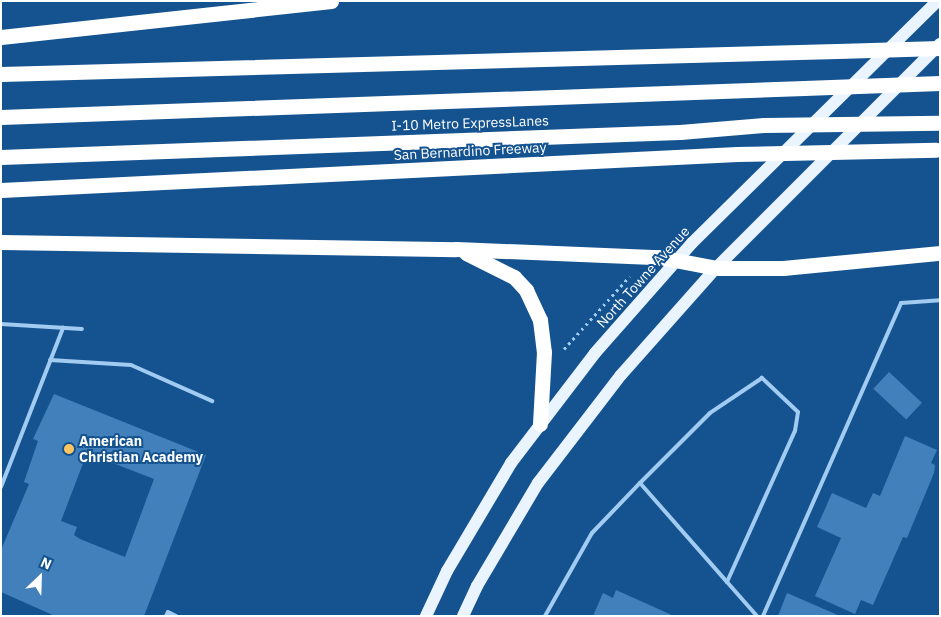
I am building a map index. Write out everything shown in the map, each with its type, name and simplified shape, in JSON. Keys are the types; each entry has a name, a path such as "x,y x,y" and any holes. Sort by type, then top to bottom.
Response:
{"highway":[{"path":"1,37 331,1"},
{"path":"1,74 940,48"},
{"name":"I-10 Metro ExpressLanes","path":"1,118 940,83"},
{"name":"I-10 Metro ExpressLanes","path":"1,157 680,132 764,125 940,123"},
{"name":"San Bernardino Freeway","path":"1,190 737,154 938,150"},
{"path":"1,242 456,249 676,260 716,268 783,268 940,252"},
{"path":"456,249 501,268 526,290 540,320 544,352 540,424"}],"main road":[{"name":"North Towne Avenue","path":"426,616 446,571 506,471 595,353 676,260 937,1"},
{"path":"463,616 477,586 538,483 621,374 716,268 940,44"}],"lane":[{"path":"762,616 901,303 940,300"},
{"path":"1,324 82,329"},
{"path":"1,487 63,328"},
{"path":"50,360 131,365 212,401"},
{"path":"545,616 592,533 710,413 762,378 798,412 795,431 727,582"},
{"path":"640,483 757,616"},
{"path":"166,616 168,612 176,616"}],"path":[{"path":"562,352 633,274"}],"building":[{"path":"889,372 922,403 906,420 873,389"},
{"path":"54,394 206,455 144,616 55,616 1,592 1,550 29,484 24,482 38,441 33,439","holes":["87,453 154,479 125,557 80,539 74,535 77,527 61,521"]},
{"path":"905,436 937,450 931,463 935,465 934,473 907,538 903,537 873,605 861,600 855,614 815,596 841,538 817,527 832,493 866,508 873,493 880,496"},
{"path":"616,590 674,616 593,616 603,593 613,598"},
{"path":"787,593 840,616 778,616"}],"place":[{"name":"American Christian Academy","path":"69,449"}]}
